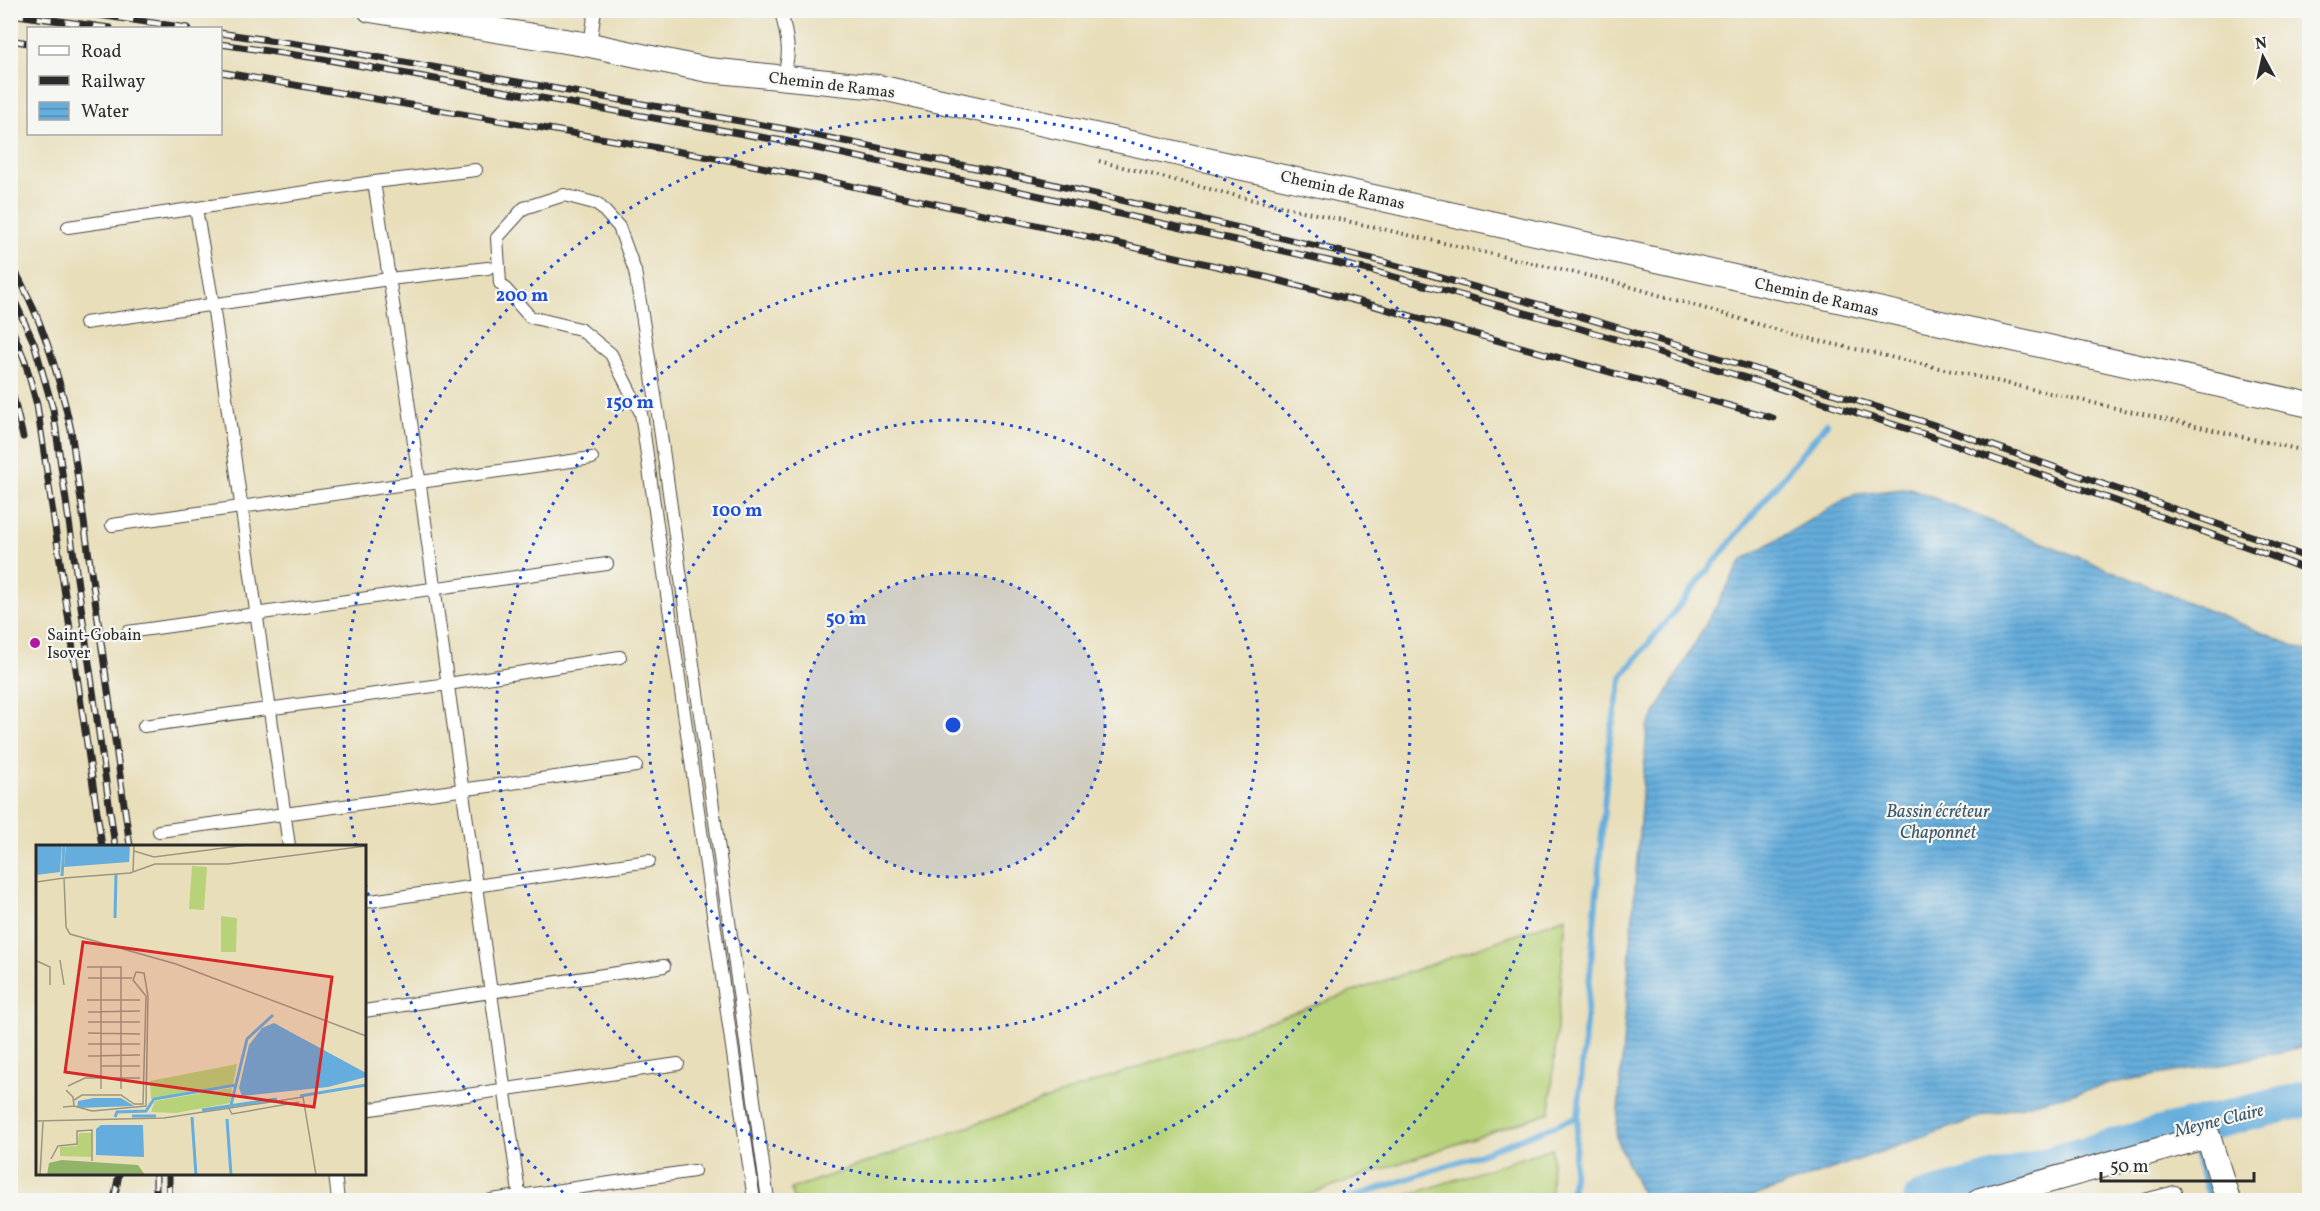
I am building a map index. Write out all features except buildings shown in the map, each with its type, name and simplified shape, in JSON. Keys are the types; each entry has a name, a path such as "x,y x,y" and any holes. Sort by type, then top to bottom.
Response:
{"street":[{"name":"Chemin de Ramas","path":"370,10 590,45 708,70 878,87 2310,405"},
{"path":"1980,1200 2208,1136 2228,1200"}],"lane":[{"path":"590,45 595,10"},
{"path":"781,10 789,53 788,64 782,78"},
{"path":"68,227 374,182 476,170"},
{"path":"374,182 435,589 520,1198"},
{"path":"754,1200 641,413 611,354 580,329 530,317 500,283 497,238 524,208 564,195 598,204 619,227 635,272 658,414 768,1200"},
{"path":"196,209 213,304 289,845"},
{"path":"85,323 389,279 488,268"},
{"path":"112,525 592,458"},
{"path":"128,632 607,564"},
{"path":"144,726 448,684 620,657"},
{"path":"159,831 636,766"},
{"path":"366,902 649,861"},
{"path":"366,1011 664,966"},
{"path":"366,1110 678,1064"},
{"path":"491,1200 520,1198 694,1171"},
{"path":"335,1175 338,1200"},
{"path":"2144,1200 2175,1192"}],"path":[{"path":"1098,160 1241,197 1611,281 1802,337 2310,452"}],"green space":[{"path":"1566,917 1550,1112 1292,1200 793,1200 791,1189"},
{"path":"1552,1148 1551,1200 1393,1200"}],"water":[{"name":"Bassin écréteur Chaponnet","path":"1910,488 2309,652 2309,1046 2122,1081 1986,1115 1743,1200 1644,1200 1616,1138 1647,728 1742,560 1852,495"}],"waterway":[{"path":"1571,1200 1610,736 1622,676 1827,423"},
{"name":"Meyne Claire","path":"1921,1200 2144,1138 2310,1098"},
{"path":"1345,1200 1472,1157 1577,1117"},
{"path":"2195,1154 2211,1200"}],"railway":[{"path":"64,10 181,27"},
{"path":"10,14 103,27"},
{"path":"222,33 324,48 785,129 1039,181 1376,260 1562,311 1931,424 2260,539 2310,559"},
{"path":"10,40 27,43"},
{"path":"222,44 323,59 783,141 1373,271 1558,322 1927,435 2310,571"},
{"path":"222,72 733,161 1031,224 1269,278 1773,418"},
{"path":"10,262 31,302 47,344 71,430 130,845"},
{"path":"10,291 34,343 53,409 115,845"},
{"path":"10,324 25,361 37,405 102,845"},
{"path":"10,383 23,437"},
{"path":"114,1200 119,1175"},
{"path":"156,1175 156,1200"},
{"path":"169,1175 169,1200"}],"place":[{"name":"Saint-Gobain Isover","path":"35,643"}]}
